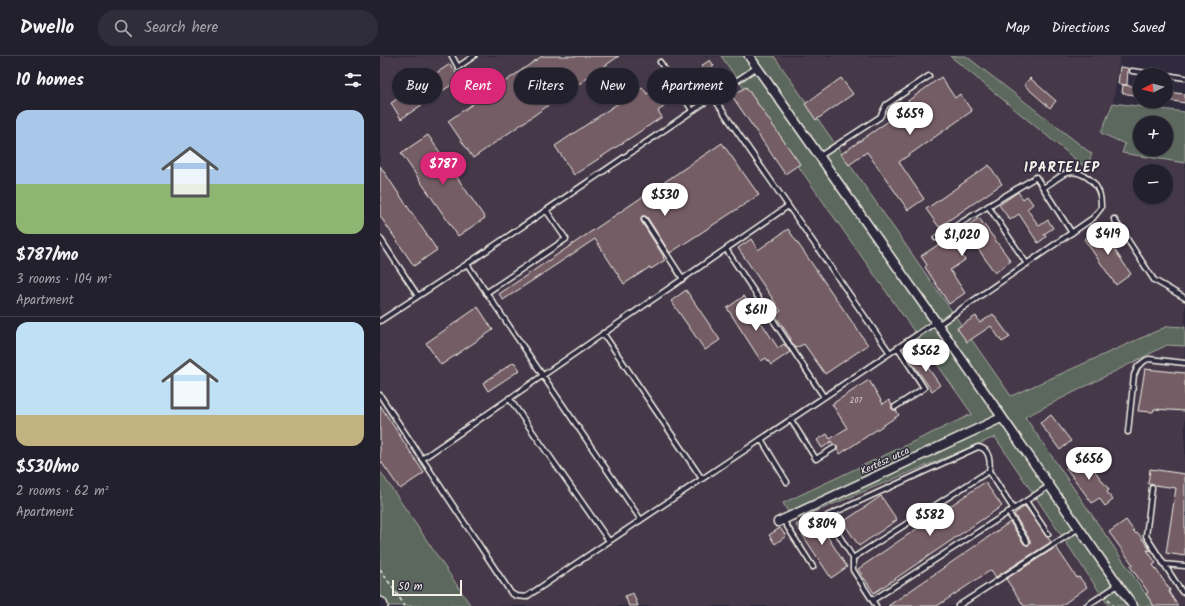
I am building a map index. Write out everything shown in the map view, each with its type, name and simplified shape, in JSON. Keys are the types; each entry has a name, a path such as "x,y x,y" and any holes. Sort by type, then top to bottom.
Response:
{"street":[{"path":"749,56 1133,606"},
{"name":"Kertész utca","path":"780,521 1001,418"}],"lane":[{"path":"452,56 458,66 474,56"},
{"path":"660,62 692,110"},
{"path":"737,81 757,67"},
{"path":"820,156 880,117 886,105 928,76"},
{"path":"1173,77 1185,78"},
{"path":"380,321 467,264 702,104"},
{"path":"718,104 890,353"},
{"path":"380,395 511,593 516,596 526,596 890,353 937,324 1027,264 1093,218 1101,208 1099,191 1090,179 1084,175 1075,173 1064,174 1043,188"},
{"path":"936,238 1036,177 1072,233"},
{"path":"422,459 788,206"},
{"path":"988,206 1027,264"},
{"path":"486,293 566,239 546,210"},
{"path":"1114,219 1154,280 1185,298"},
{"path":"644,220 683,279"},
{"path":"380,238 418,296"},
{"path":"726,249 824,397"},
{"path":"467,264 640,520"},
{"path":"603,333 702,479"},
{"path":"895,407 924,388 898,348"},
{"path":"1128,432 1134,375 1138,366 1146,360 1155,359 1185,363"},
{"path":"509,398 609,541"},
{"path":"791,420 816,459 834,448"},
{"path":"761,439 787,482"},
{"path":"876,606 853,570 853,558 827,516 978,447 984,449 987,453 990,464 989,471 1013,508"},
{"path":"853,558 989,471"},
{"path":"873,600 1049,486"},
{"path":"1152,488 1146,536 1182,592"},
{"path":"1026,501 1048,534"},
{"path":"1008,512 1028,542"},
{"path":"780,521 813,567"},
{"path":"958,606 1079,528"},
{"path":"1163,564 1185,566"},
{"path":"1088,605 1118,585"}],"path":[{"path":"380,569 405,606"}],"shaded area":[{"path":"380,56 721,56 729,68 647,68 647,104 737,104 737,79 972,414 783,503 793,521 995,437 1109,606 471,606 380,471"},
{"path":"774,56 950,56 1086,168 1092,154 966,56 1120,56 1113,103 1101,133 1125,144 1123,153 1133,155 1133,156 1185,163 1185,327 1168,326 1011,396"},
{"path":"1167,345 1185,346 1185,606 1154,606 1025,417"}],"green space":[{"path":"721,56 774,56 1011,396 1168,326 1185,327 1185,346 1167,345 1025,417 1154,606 1109,606 995,437 793,521 783,503 972,414 737,79 737,68 729,68"},
{"path":"950,56 966,56 1092,154 1086,168"},
{"path":"1113,103 1133,106 1133,108 1153,108 1185,112 1185,163 1141,156 1173,156 1173,116 1133,116 1133,155 1122,153 1125,144 1101,133"},
{"path":"380,471 471,606 380,606"}],"building":[{"path":"542,56 619,56 602,68 586,68 586,79 578,85 578,68 525,68"},
{"path":"710,60 714,66 711,68 702,68 701,66"},
{"path":"450,64 453,68 450,68 450,86 442,91 442,69"},
{"path":"1120,67 1128,68 1127,85 1118,84"},
{"path":"514,75 514,104 550,104 473,158 448,121 473,104 506,104 506,81"},
{"path":"941,77 955,98 960,94 972,111 899,162 924,199 908,210 867,152 849,165 841,154 890,120 887,116"},
{"path":"841,78 853,94 816,120 805,104"},
{"path":"1030,78 1056,101 1050,108 1024,85"},
{"path":"1123,85 1133,86 1133,95 1122,93"},
{"path":"642,87 647,94 647,104 664,104 665,106 658,111 662,117 574,175 555,146 617,104 639,104 639,89"},
{"path":"746,87 800,164 785,174 737,103 737,93"},
{"path":"1173,93 1185,94 1185,103 1173,101"},
{"path":"391,103 392,104 423,104 401,119"},
{"path":"428,135 485,218 458,236 401,153"},
{"path":"722,143 759,195 670,253 647,217 642,216 641,221 665,260 651,269 650,267 624,284 595,239 503,300 499,294"},
{"path":"989,165 1002,184 939,227 926,209"},
{"path":"380,166 437,250 414,266 380,216"},
{"path":"1018,192 1023,199 1027,196 1033,204 1027,209 1039,226 1048,220 1053,228 1044,234 1046,237 1038,243 1019,214 1010,220 999,205"},
{"path":"979,218 1011,261 995,273 974,243 960,252 965,260 950,270 965,293 949,304 925,267 927,265 921,256"},
{"path":"1100,228 1131,274 1116,285 1084,239"},
{"path":"788,229 868,345 825,374 804,344 796,348 790,340 791,339 775,315 781,311 738,248 751,239 758,250"},
{"path":"686,290 720,340 705,350 671,301"},
{"path":"744,296 778,348 784,344 790,352 771,365 766,358 761,361 727,308"},
{"path":"478,307 493,330 441,365 426,343"},
{"path":"993,314 1010,337 1002,342 991,326 967,342 957,328 976,316 980,323"},
{"path":"919,355 940,385 932,391 911,361"},
{"path":"514,362 520,370 488,391 483,383"},
{"path":"1145,369 1185,373 1185,411 1154,409 1153,412 1138,411"},
{"path":"869,380 883,404 889,400 892,405 892,409 896,410 899,415 840,454 837,450 837,446 831,441 822,448 817,440 827,434 830,439 847,428 832,404"},
{"path":"380,405 424,473 400,489 380,460"},
{"path":"1051,415 1071,441 1060,450 1040,423"},
{"path":"1083,455 1109,490 1107,492 1113,500 1105,506 1099,498 1092,503 1066,468"},
{"path":"1150,469 1185,474 1185,556 1166,553 1176,488 1148,484"},
{"path":"985,482 1002,506 874,593 858,569"},
{"path":"881,496 897,520 859,546 843,522"},
{"path":"1025,506 1051,542 996,577 991,570 937,606 888,606 1010,522 1024,544 1029,545 1030,540 1014,514"},
{"path":"813,514 847,567 831,578 796,525"},
{"path":"1126,520 1151,551 1147,550 1156,563 1153,565 1170,590 1169,592 1178,606 1154,606 1146,594 1148,592 1130,566 1133,565 1109,532"},
{"path":"780,528 786,536 775,544 769,535"},
{"path":"1056,547 1077,578 1079,577 1087,587 1061,606 1024,606 1006,579"},
{"path":"633,593 638,606 629,606 625,596"}],"district":[{"name":"IPARTELEP","path":"1062,168"}]}
